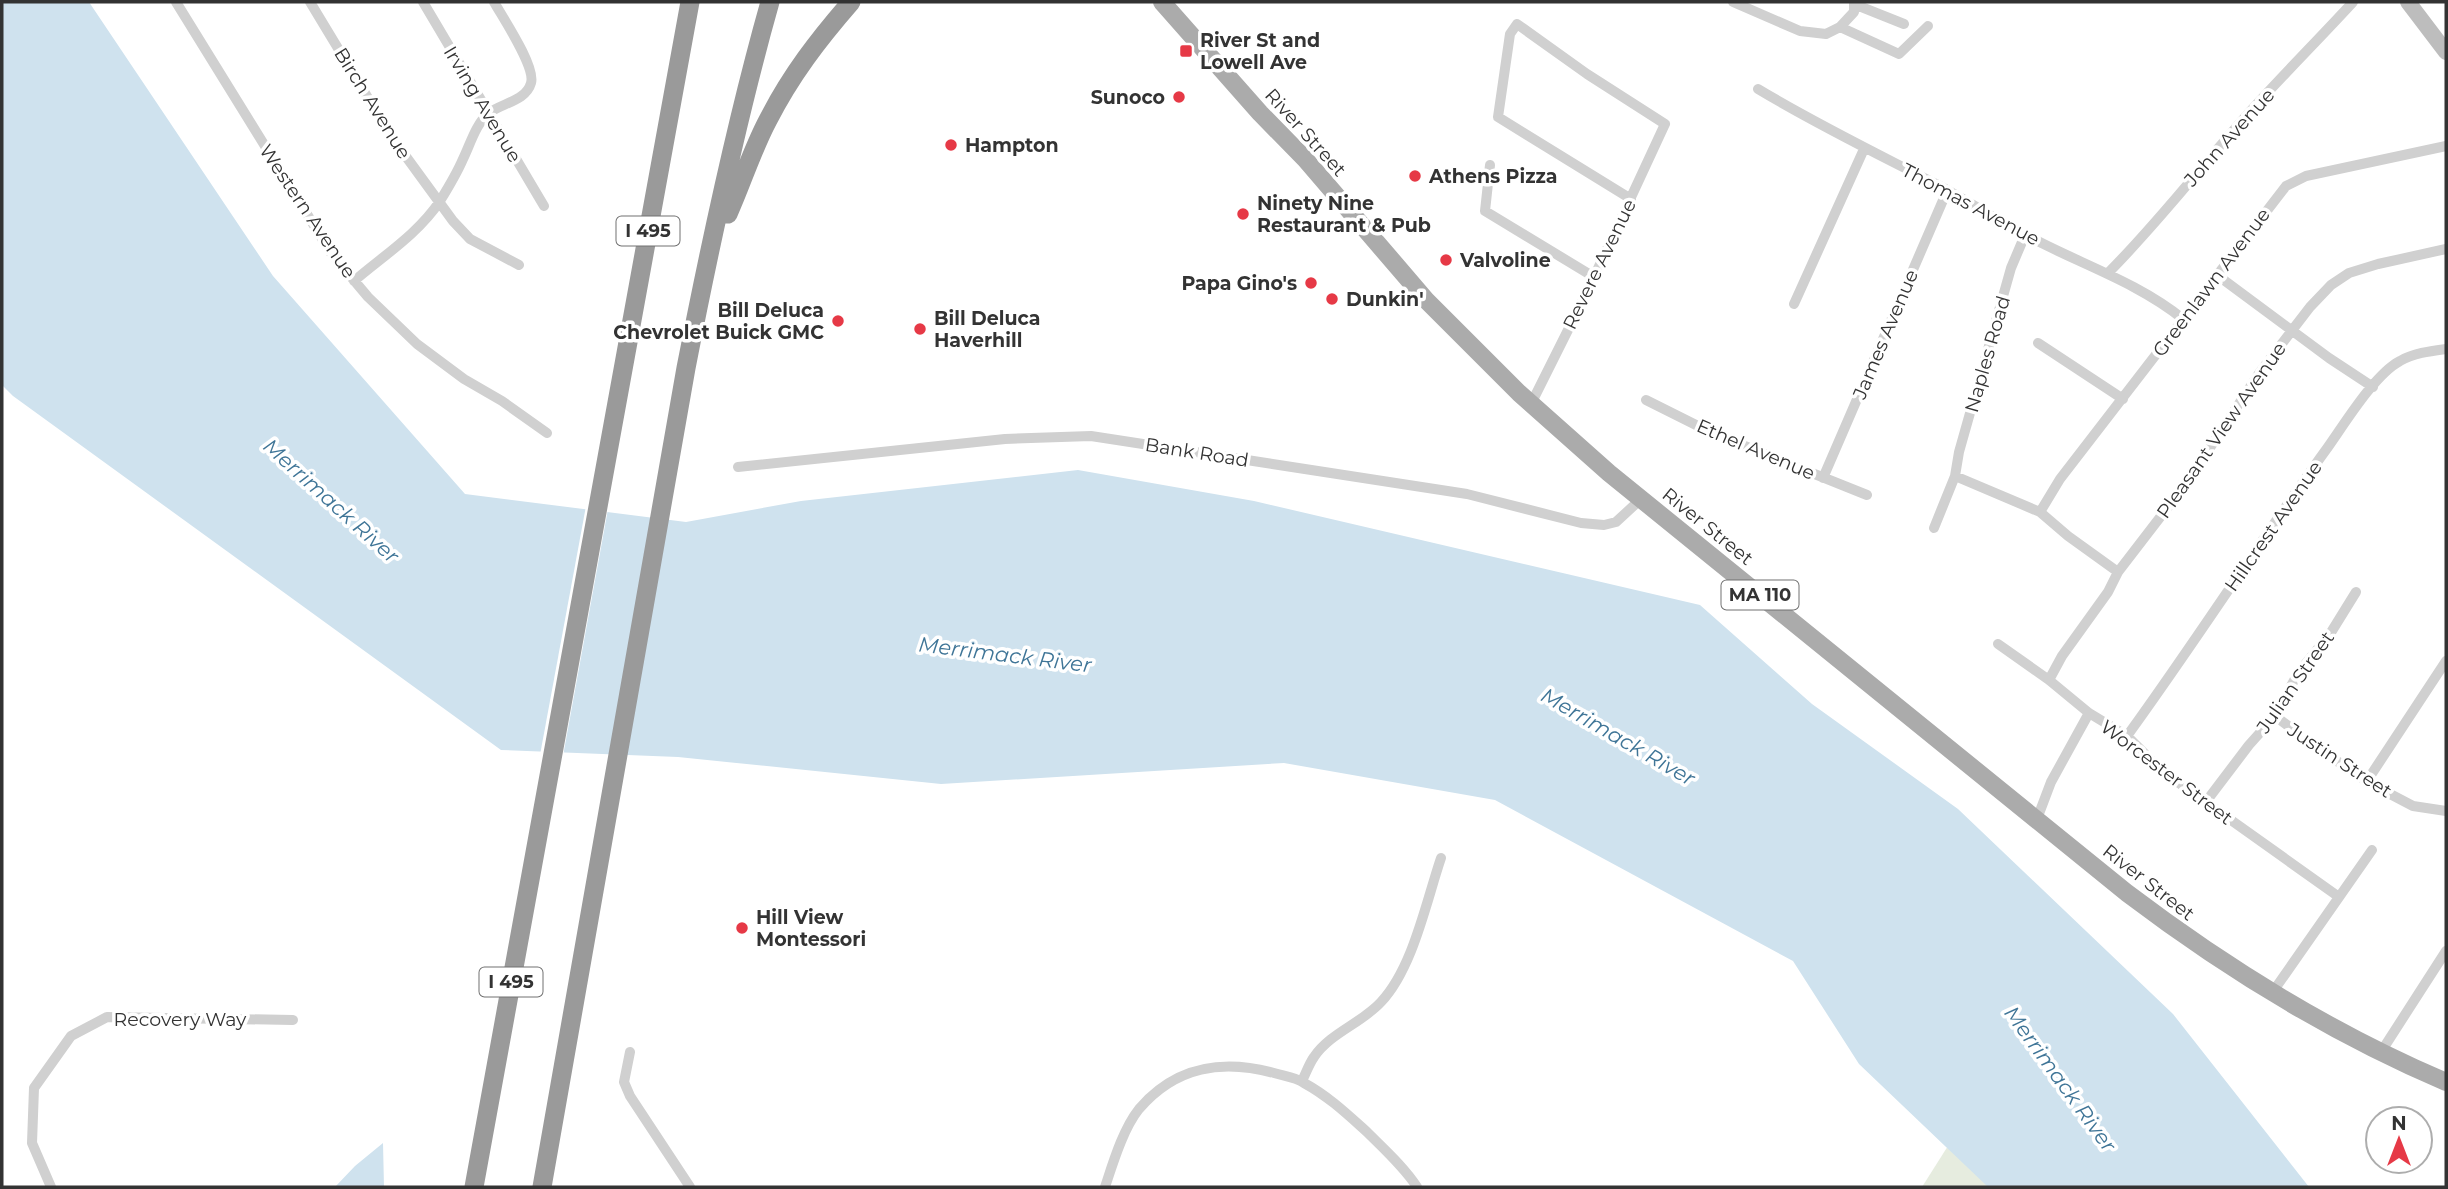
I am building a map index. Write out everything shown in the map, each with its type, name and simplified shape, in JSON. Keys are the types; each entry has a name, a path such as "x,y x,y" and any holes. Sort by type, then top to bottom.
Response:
{"highway":[{"name":"I 495","path":"474,1187 690,2"},
{"path":"542,1187 707,263 752,63 769,2"},
{"path":"707,263 768,120 811,48 851,2"}],"main road":[{"name":"River Street","path":"1163,2 1260,113 1305,159 1426,300 1531,404 1641,499 2178,932 2272,993 2381,1052 2446,1082"}],"street":[{"name":"Western Avenue","path":"176,2 300,205 331,253 354,281 417,344 464,379 502,401 547,433"},
{"name":"Birch Avenue","path":"310,2 391,136 453,221 470,239 519,265"},
{"name":"Irving Avenue","path":"423,2 544,206"},
{"path":"354,281 408,237 439,202 477,130 489,113 523,94 532,82 531,66 494,2"},
{"path":"1732,2 1800,31 1826,34 1840,27 1854,12 1854,3 1905,24"},
{"name":"John Avenue","path":"2108,274 2248,115 2353,2"},
{"path":"2408,2 2445,46"},
{"name":"Revere Avenue","path":"1531,404 1594,277 1631,199 1665,124 1587,74 1517,24 1510,34 1498,117 1631,199"},
{"path":"1840,27 1899,54 1928,26"},
{"name":"Thomas Avenue","path":"1758,89 2025,235 2108,274 2183,318"},
{"name":"Greenlawn Avenue","path":"2040,512 2060,479 2279,193 2293,182 2313,174 2446,146"},
{"path":"1794,304 1864,149"},
{"path":"1490,165 1485,211 1594,277"},
{"name":"James Avenue","path":"1824,478 1947,191"},
{"name":"Naples Road","path":"1934,528 1955,476 1959,452 2008,280 2025,235"},
{"name":"Pleasant View Avenue","path":"2049,680 2062,656 2108,592 2118,572 2188,481 2291,329 2331,285 2349,273 2446,249"},
{"path":"2217,275 2329,358 2373,387"},
{"path":"2038,343 2123,398"},
{"name":"Hillcrest Avenue","path":"2127,736 2195,642 2289,501 2373,387 2399,361 2421,353 2446,349"},
{"name":"Ethel Avenue","path":"1646,400 1710,432 1867,495"},
{"name":"Bank Road","path":"738,467 1004,439 1091,436 1467,494 1581,523 1604,525 1616,522 1641,499"},
{"path":"1955,476 2040,512 2077,544 2118,572"},
{"name":"Julian Street","path":"2205,803 2275,716 2298,673 2330,634 2356,592"},
{"name":"Worcester Street","path":"1998,644 2049,680 2089,713 2127,736 2162,771 2205,803 2339,897"},
{"path":"2367,781 2446,661"},
{"path":"2037,819 2051,782 2089,713"},
{"name":"Justin Street","path":"2275,716 2367,781 2413,806 2446,811"},
{"path":"2272,993 2372,850"},
{"path":"1302,1081 1315,1055 1337,1035 1363,1020 1382,1001 1402,974 1441,858"},
{"path":"2381,1052 2446,951"},
{"name":"Recovery Way","path":"51,1187 32,1143 34,1088 71,1036 107,1017 293,1020"},
{"path":"630,1052 624,1082 629,1096 690,1187"},
{"path":"1105,1187 1118,1149 1138,1111 1160,1089 1183,1074 1221,1065 1251,1067 1302,1081 1337,1105 1417,1187"}],"shaded area":[{"path":"1953,1138 2003,1187 1922,1187"}],"water":[{"name":"Merrimack River","path":"2,2 89,2 273,276 465,494 686,522 801,501 1078,470 1254,501 1700,605 1812,704 1958,809 2173,1014 2309,1187 1988,1187 1859,1064 1793,961 1495,800 1284,763 941,784 678,757 501,750 13,396 2,385"},
{"path":"383,1143 384,1187 335,1187 355,1166"}],"pier":[{"path":"586,506 608,509 563,756 540,755"}],"place":[{"name":"River St and Lowell Ave","path":"1186,51"},
{"name":"Sunoco","path":"1179,97"},
{"name":"Hampton","path":"951,145"},
{"name":"Athens Pizza","path":"1415,176"},
{"name":"Ninety Nine Restaurant & Pub","path":"1243,214"},
{"name":"Valvoline","path":"1446,260"},
{"name":"Papa Gino's","path":"1311,283"},
{"name":"Dunkin'","path":"1332,299"},
{"name":"Bill Deluca Chevrolet Buick GMC","path":"838,321"},
{"name":"Bill Deluca Haverhill","path":"920,329"},
{"name":"Hill View Montessori","path":"742,928"}]}
